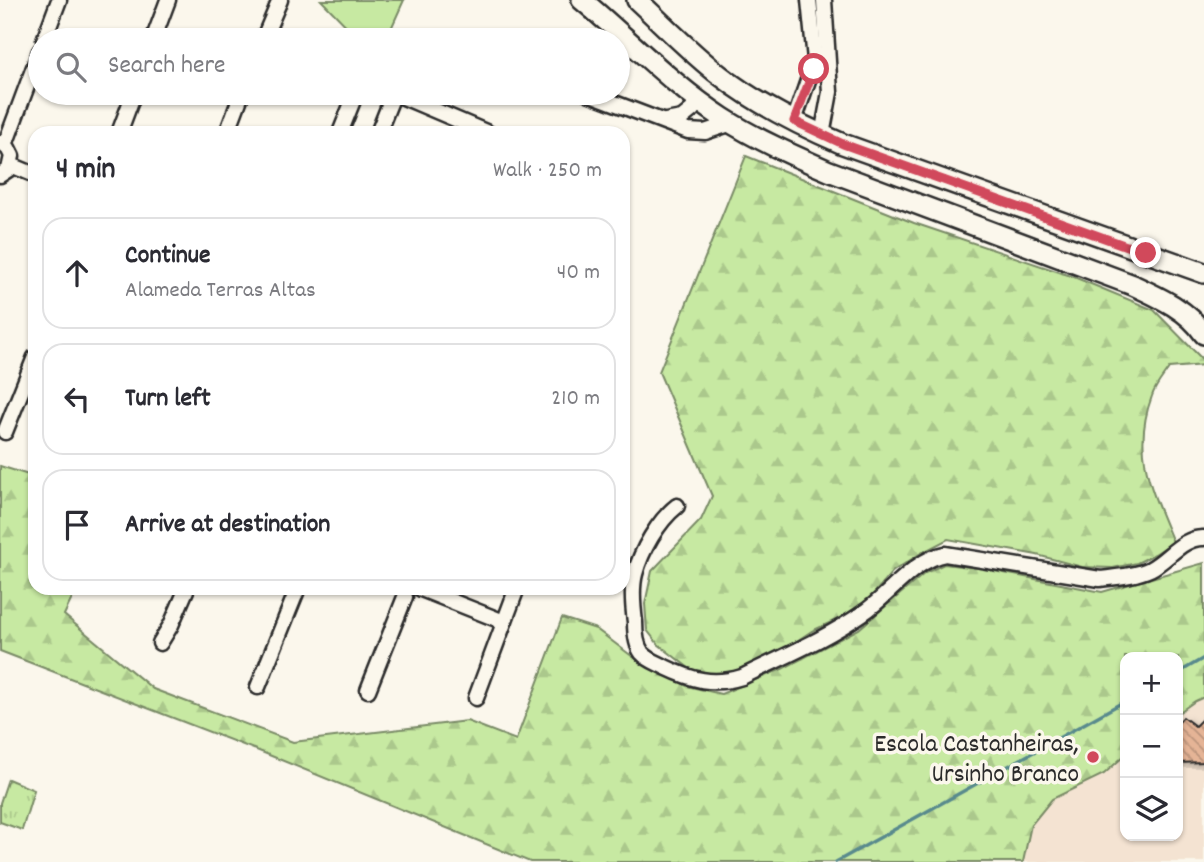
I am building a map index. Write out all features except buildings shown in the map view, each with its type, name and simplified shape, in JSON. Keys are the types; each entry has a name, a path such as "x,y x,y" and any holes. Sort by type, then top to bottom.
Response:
{"main road":[{"path":"582,0 615,28"},
{"path":"638,0 719,75 743,92 822,135 1204,273"},
{"path":"630,41 696,97 732,123 783,152 1133,285 1184,313 1204,334"}],"street":[{"path":"48,28 59,0"},
{"path":"158,28 168,0"},
{"path":"268,28 279,0"},
{"path":"794,121 815,60 809,0"},
{"path":"822,135 830,92 824,0"},
{"path":"815,60 829,74"},
{"path":"28,81 3,144 12,156 6,170 28,174"},
{"path":"664,121 682,118 693,109 696,97"},
{"path":"122,126 130,105"},
{"path":"230,126 238,105"},
{"path":"343,126 351,105"},
{"path":"381,126 389,105"},
{"path":"422,105 472,126"},
{"path":"621,105 688,131 705,132 732,123"},
{"path":"5,432 28,374"},
{"path":"677,506 668,513 656,530 634,575 633,603 638,644 650,660 691,679 708,682 725,682 742,677 861,615 883,599 921,563 933,556 945,554 1100,579 1126,577 1150,569 1173,551 1197,538 1204,538"},
{"path":"160,643 184,595"},
{"path":"258,687 295,595"},
{"path":"368,690 399,595"},
{"path":"437,595 504,621"},
{"path":"476,698 514,595"}],"shaded area":[{"name":"Escola Castanheiras, Ursinho Branco","path":"1204,675 1204,862 923,862 1120,723 1120,841 1183,841 1183,686"}],"green space":[{"path":"321,0 404,0 391,28 348,28"},
{"path":"746,156 914,223 1074,277 1154,310 1204,361 1204,365 1169,368 1153,392 1146,416 1143,435 1147,471 1173,542 1137,563 1113,568 1082,567 1037,555 948,539 892,572 862,608 812,631 780,652 735,671 720,674 694,672 658,644 647,630 645,604 652,571 701,520 712,496 659,372"},
{"path":"0,466 28,475 28,595 74,595 64,615 153,689 293,742 467,721 516,740 562,618 596,629 633,657 687,686 721,694 782,669 859,629 925,573 944,564 1102,592 1204,563 1204,697 1183,709 1183,652 1120,652 1120,760 1104,774 1052,799 1031,825 1023,862 530,862 264,753 0,651"},
{"path":"8,779 34,790 22,830 0,822 0,803"}],"waterway":[{"path":"1183,670 1204,658"},
{"path":"836,862 1120,704"}],"place":[{"name":"Escola Castanheiras, Ursinho Branco","path":"1093,757"}],"route":[{"path":"814,69 794,121 843,144 1146,253"}]}
